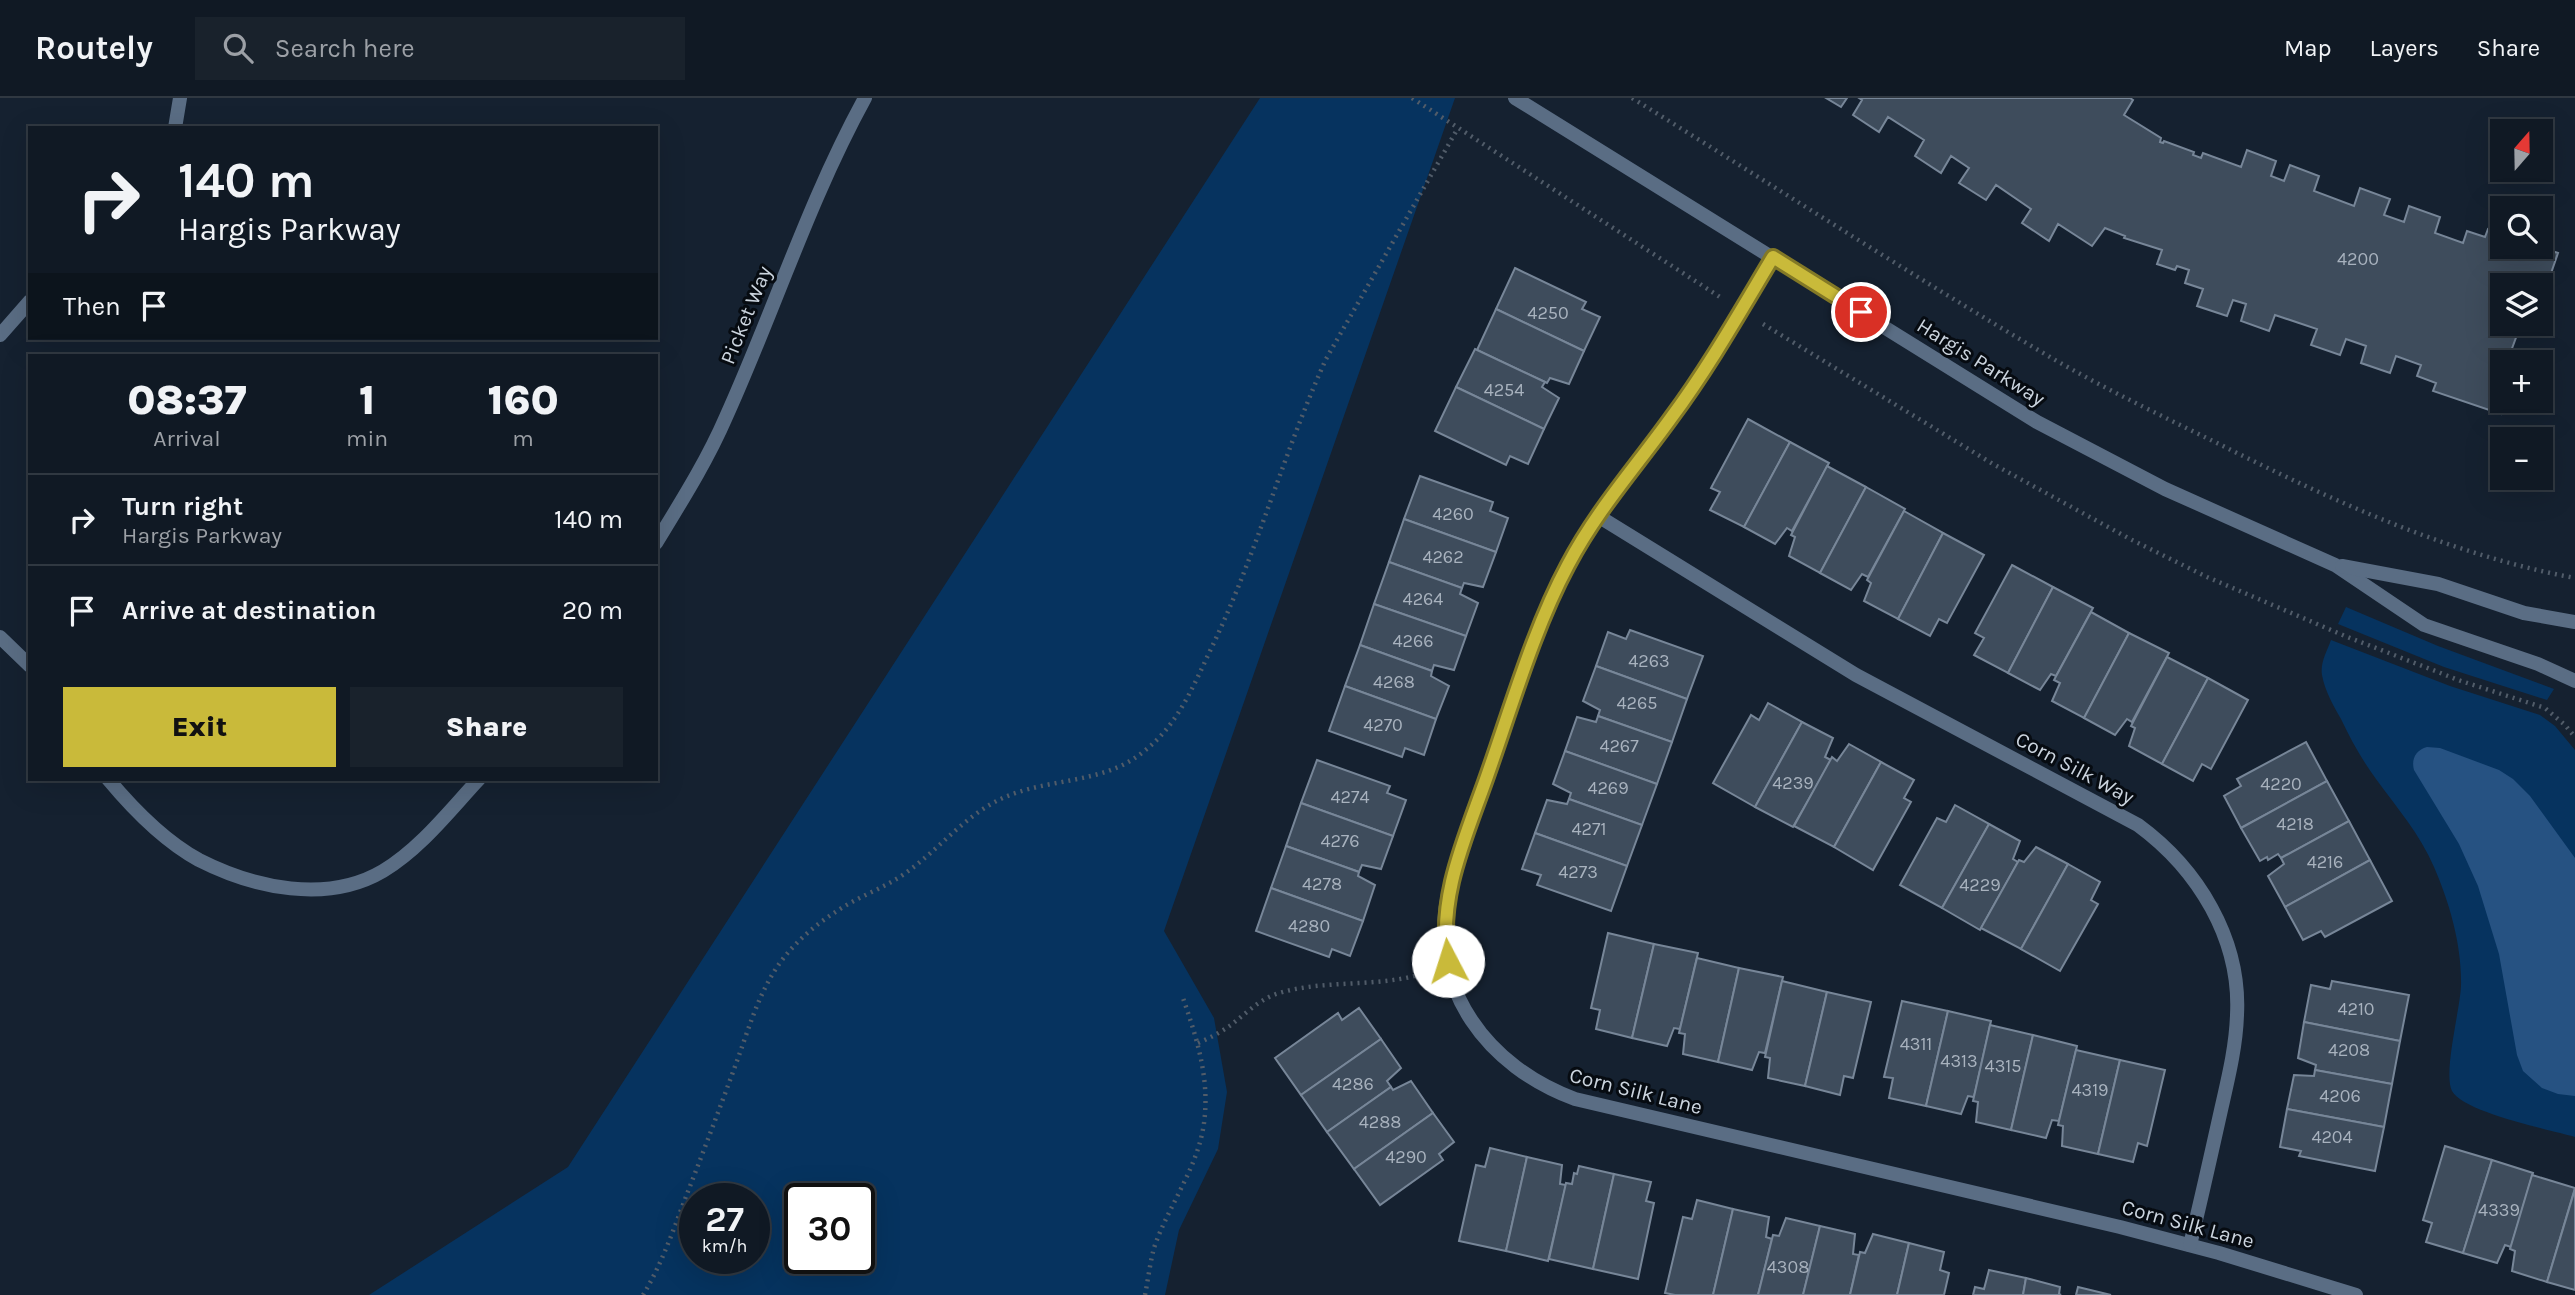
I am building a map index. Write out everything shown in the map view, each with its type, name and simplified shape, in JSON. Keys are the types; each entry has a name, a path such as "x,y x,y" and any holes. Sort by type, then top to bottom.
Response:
{"street":[{"path":"175,126 180,98"},
{"name":"Picket Way","path":"658,540 725,420 817,196 865,98"},
{"name":"Hargis Parkway","path":"1515,98 2038,422 2165,489 2335,565 2424,625 2538,664 2575,681"},
{"name":"Corn Silk Lane","path":"1773,257 1686,398 1598,516 1567,566 1543,621 1456,864 1448,896 1446,948 1462,1002 1487,1043 1518,1070 1551,1090 1589,1103 2087,1219 2190,1245 2357,1295"},
{"path":"0,335 28,303"},
{"name":"Corn Silk Way","path":"1598,516 1856,675 2126,818 2161,842 2181,863 2201,889 2222,932 2232,961 2238,1004 2234,1049 2190,1245"},
{"name":"Hargis Parkway","path":"2335,565 2438,584 2524,613 2575,622"},
{"path":"0,637 28,664"},
{"path":"110,781 144,818 198,859 225,871 300,891 358,882 383,871 423,839 477,781"}],"path":[{"path":"1412,98 1719,296"},
{"path":"1632,98 2051,358 2164,417 2276,473 2388,521 2475,552 2575,578"},
{"path":"643,1295 668,1245 757,1008 774,969 788,952 807,933 837,911 904,874 936,849 968,817 984,807 1011,794 1094,776 1121,766 1142,754 1178,717 1243,580 1311,392 1326,359 1458,128"},
{"path":"1766,326 1993,464 2130,539 2207,577 2344,636 2461,681 2545,708 2575,737"},
{"path":"1198,1043 1278,994 1298,989 1403,979 1450,967"},
{"path":"1144,1295 1154,1248 1188,1174 1204,1126 1206,1091 1198,1043 1184,998"}],"shaded area":[{"path":"1260,98 1455,98 1164,931 1214,1018 1227,1092 1218,1149 1179,1230 1165,1295 369,1295 568,1167"},
{"path":"2346,607 2438,646 2554,689 2547,700 2444,667 2338,624"},
{"path":"2331,640 2450,686 2540,715 2555,726 2575,750 2575,1137 2489,1113 2459,1099 2452,1091 2449,1070 2461,986 2454,925 2428,855 2415,832 2361,757 2327,692 2322,671"},
{"path":"2427,747 2440,748 2499,770 2513,779 2530,796 2575,858 2575,1096 2542,1088 2523,1071 2517,1055 2499,954 2478,886 2459,844 2414,770 2415,756"}],"building":[{"path":"1826,98 1847,98 1841,107"},
{"path":"1859,98 2130,98 2133,100 2124,115 2161,138 2160,142 2194,152 2193,155 2201,158 2203,153 2241,167 2247,150 2276,161 2271,176 2284,181 2290,165 2319,176 2314,191 2354,206 2360,188 2390,199 2384,215 2404,222 2409,206 2440,217 2435,233 2463,243 2467,231 2485,237 2488,229 2490,259 2553,259 2553,251 2558,253 2551,273 2490,273 2490,336 2517,336 2511,350 2490,350 2490,410 2433,391 2436,383 2417,376 2421,365 2396,356 2390,373 2361,363 2366,346 2346,339 2340,355 2311,345 2317,329 2275,315 2269,331 2241,321 2246,304 2233,300 2227,316 2197,306 2203,289 2185,283 2189,270 2177,266 2175,270 2157,264 2162,250 2124,238 2125,236 2105,228 2092,246 2058,224 2049,241 2022,223 2031,209 1996,185 1986,200 1959,183 1969,168 1951,156 1941,173 1915,156 1924,140 1888,117 1879,132 1853,115 1862,100"},
{"path":"1515,268 1586,302 1582,309 1600,317 1584,351 1496,309"},
{"path":"1496,309 1584,351 1569,384 1550,378 1547,383 1477,350"},
{"path":"1475,349 1545,382 1542,387 1559,398 1544,429 1456,387"},
{"path":"1456,387 1544,429 1528,464 1510,456 1506,465 1435,431"},
{"path":"1748,419 1790,442 1744,527 1710,510 1720,492 1711,488"},
{"path":"1790,442 1829,463 1792,531 1787,528 1775,544 1744,527"},
{"path":"1827,466 1866,487 1820,573 1789,556 1795,537 1791,535"},
{"path":"1420,476 1493,502 1490,511 1508,518 1496,552 1404,519"},
{"path":"1866,487 1905,509 1868,577 1862,574 1851,590 1820,573"},
{"path":"1904,511 1943,533 1898,619 1864,601 1871,583 1867,580"},
{"path":"1404,519 1496,552 1483,587 1464,583 1462,588 1389,562"},
{"path":"1943,533 1984,555 1947,623 1939,619 1930,636 1898,619"},
{"path":"1389,562 1462,588 1460,594 1478,603 1466,636 1374,604"},
{"path":"2012,565 2053,587 2008,673 1974,655 1984,638 1975,633"},
{"path":"2053,587 2093,608 2056,676 2051,674 2040,690 2008,673"},
{"path":"1374,604 1466,636 1454,670 1434,665 1432,671 1360,645"},
{"path":"2091,612 2129,633 2084,718 2052,701 2060,683 2054,680"},
{"path":"1630,630 1703,656 1687,699 1596,666 1608,632 1626,639"},
{"path":"2129,633 2169,653 2132,722 2127,719 2115,735 2084,718"},
{"path":"1360,645 1432,671 1431,676 1449,686 1436,719 1345,686"},
{"path":"2167,657 2208,678 2162,764 2129,746 2135,728 2131,726"},
{"path":"1596,666 1687,699 1672,742 1598,716 1600,710 1583,701"},
{"path":"2208,678 2248,700 2211,769 2202,764 2193,781 2162,764"},
{"path":"1345,686 1436,719 1424,755 1405,748 1402,757 1329,731"},
{"path":"1768,703 1802,722 1755,807 1713,783 1751,715 1759,720"},
{"path":"1598,716 1672,742 1657,784 1565,751 1577,717 1596,722"},
{"path":"1802,722 1833,738 1825,757 1831,760 1793,827 1755,807"},
{"path":"2306,742 2327,781 2241,828 2224,796 2241,786 2237,779"},
{"path":"1849,744 1881,762 1834,847 1794,826 1832,757 1837,761"},
{"path":"1565,751 1657,784 1642,825 1569,799 1571,793 1553,784"},
{"path":"1317,760 1390,786 1387,793 1406,800 1393,836 1301,803"},
{"path":"1881,762 1914,780 1904,798 1911,802 1873,870 1834,847"},
{"path":"2327,781 2349,821 2281,858 2278,854 2260,861 2241,828"},
{"path":"1569,799 1642,825 1627,866 1535,833 1547,800 1567,804"},
{"path":"1301,803 1393,836 1381,869 1362,865 1359,872 1286,846"},
{"path":"1955,805 1989,824 1942,908 1900,885 1937,818 1946,822"},
{"path":"2349,821 2370,860 2285,907 2268,876 2284,864 2281,858"},
{"path":"1989,824 2020,841 2013,859 2018,862 1980,930 1942,908"},
{"path":"1535,833 1627,866 1611,911 1537,885 1541,875 1522,869"},
{"path":"1286,846 1359,872 1358,876 1375,885 1363,921 1271,888"},
{"path":"2036,847 2068,864 2021,949 1981,928 2019,860 2024,862"},
{"path":"2370,860 2392,901 2325,937 2321,931 2303,940 2285,907"},
{"path":"2068,864 2100,882 2091,900 2098,904 2060,971 2021,949"},
{"path":"1271,888 1363,921 1350,956 1332,949 1329,957 1256,931"},
{"path":"1608,933 1654,944 1632,1038 1596,1029 1600,1010 1591,1008"},
{"path":"1654,944 1698,953 1680,1029 1674,1028 1667,1046 1632,1038"},
{"path":"1697,958 1739,968 1718,1062 1683,1054 1685,1034 1679,1033"},
{"path":"1739,968 1783,977 1765,1053 1759,1052 1752,1070 1718,1062"},
{"path":"1782,981 1827,992 1805,1086 1768,1078 1770,1058 1765,1057"},
{"path":"2332,981 2409,995 2400,1041 2304,1022 2311,985 2330,989"},
{"path":"1827,992 1871,1002 1853,1078 1844,1076 1840,1095 1805,1086"},
{"path":"1902,1001 1948,1011 1926,1106 1889,1098 1893,1078 1884,1077"},
{"path":"1359,1008 1381,1039 1301,1095 1275,1058 1338,1013 1342,1020"},
{"path":"1948,1011 1991,1021 1974,1097 1968,1096 1961,1114 1926,1106"},
{"path":"2304,1022 2400,1041 2392,1084 2315,1070 2316,1065 2298,1058"},
{"path":"1990,1025 2033,1035 2011,1130 1976,1122 1978,1102 1973,1101"},
{"path":"2033,1035 2077,1046 2059,1121 2052,1120 2046,1138 2011,1130"},
{"path":"1381,1039 1401,1068 1387,1081 1391,1087 1327,1132 1301,1095"},
{"path":"2076,1050 2120,1060 2098,1154 2062,1146 2063,1126 2058,1125"},
{"path":"2120,1060 2165,1070 2147,1146 2138,1143 2133,1162 2098,1154"},
{"path":"2315,1070 2392,1084 2384,1127 2287,1109 2294,1075 2314,1076"},
{"path":"1411,1081 1433,1113 1354,1169 1327,1132 1391,1087 1393,1090"},
{"path":"2287,1109 2384,1127 2375,1171 2299,1156 2301,1151 2280,1147"},
{"path":"1433,1113 1454,1142 1439,1154 1443,1160 1380,1205 1354,1169"},
{"path":"2445,1146 2492,1160 2463,1253 2426,1242 2432,1223 2423,1220"},
{"path":"1490,1148 1527,1157 1506,1251 1459,1241 1476,1165 1485,1167"},
{"path":"1527,1157 1562,1165 1560,1184 1566,1185 1548,1261 1506,1251"},
{"path":"2492,1160 2533,1173 2511,1247 2505,1245 2497,1263 2463,1253"},
{"path":"1579,1166 1614,1174 1593,1269 1549,1259 1566,1183 1572,1184 1574,1173 1577,1174"},
{"path":"1614,1174 1651,1182 1646,1201 1654,1203 1638,1279 1593,1269"},
{"path":"2532,1175 2575,1188 2547,1282 2512,1271 2515,1251 2510,1249"},
{"path":"2575,1189 2575,1290 2547,1282"},
{"path":"1697,1200 1733,1209 1713,1295 1665,1293 1683,1217 1692,1219"},
{"path":"1733,1209 1769,1217 1766,1237 1772,1239 1758,1295 1713,1295"},
{"path":"1786,1218 1820,1226 1803,1295 1758,1295 1773,1235 1779,1236"},
{"path":"1820,1226 1855,1234 1853,1254 1859,1255 1850,1295 1803,1295"},
{"path":"1873,1234 1909,1243 1897,1295 1850,1295 1860,1252 1865,1253"},
{"path":"1909,1243 1944,1252 1940,1270 1949,1273 1944,1295 1897,1295"},
{"path":"1989,1270 2026,1278 2023,1295 1973,1295 1975,1287 1984,1289"},
{"path":"2026,1278 2060,1287 2061,1295 2023,1295"},
{"path":"2078,1287 2111,1295 2076,1295"}],"route":[{"path":"1448,961 1446,908 1461,849 1559,583 1615,489 1686,398 1773,257 1861,312"}]}
